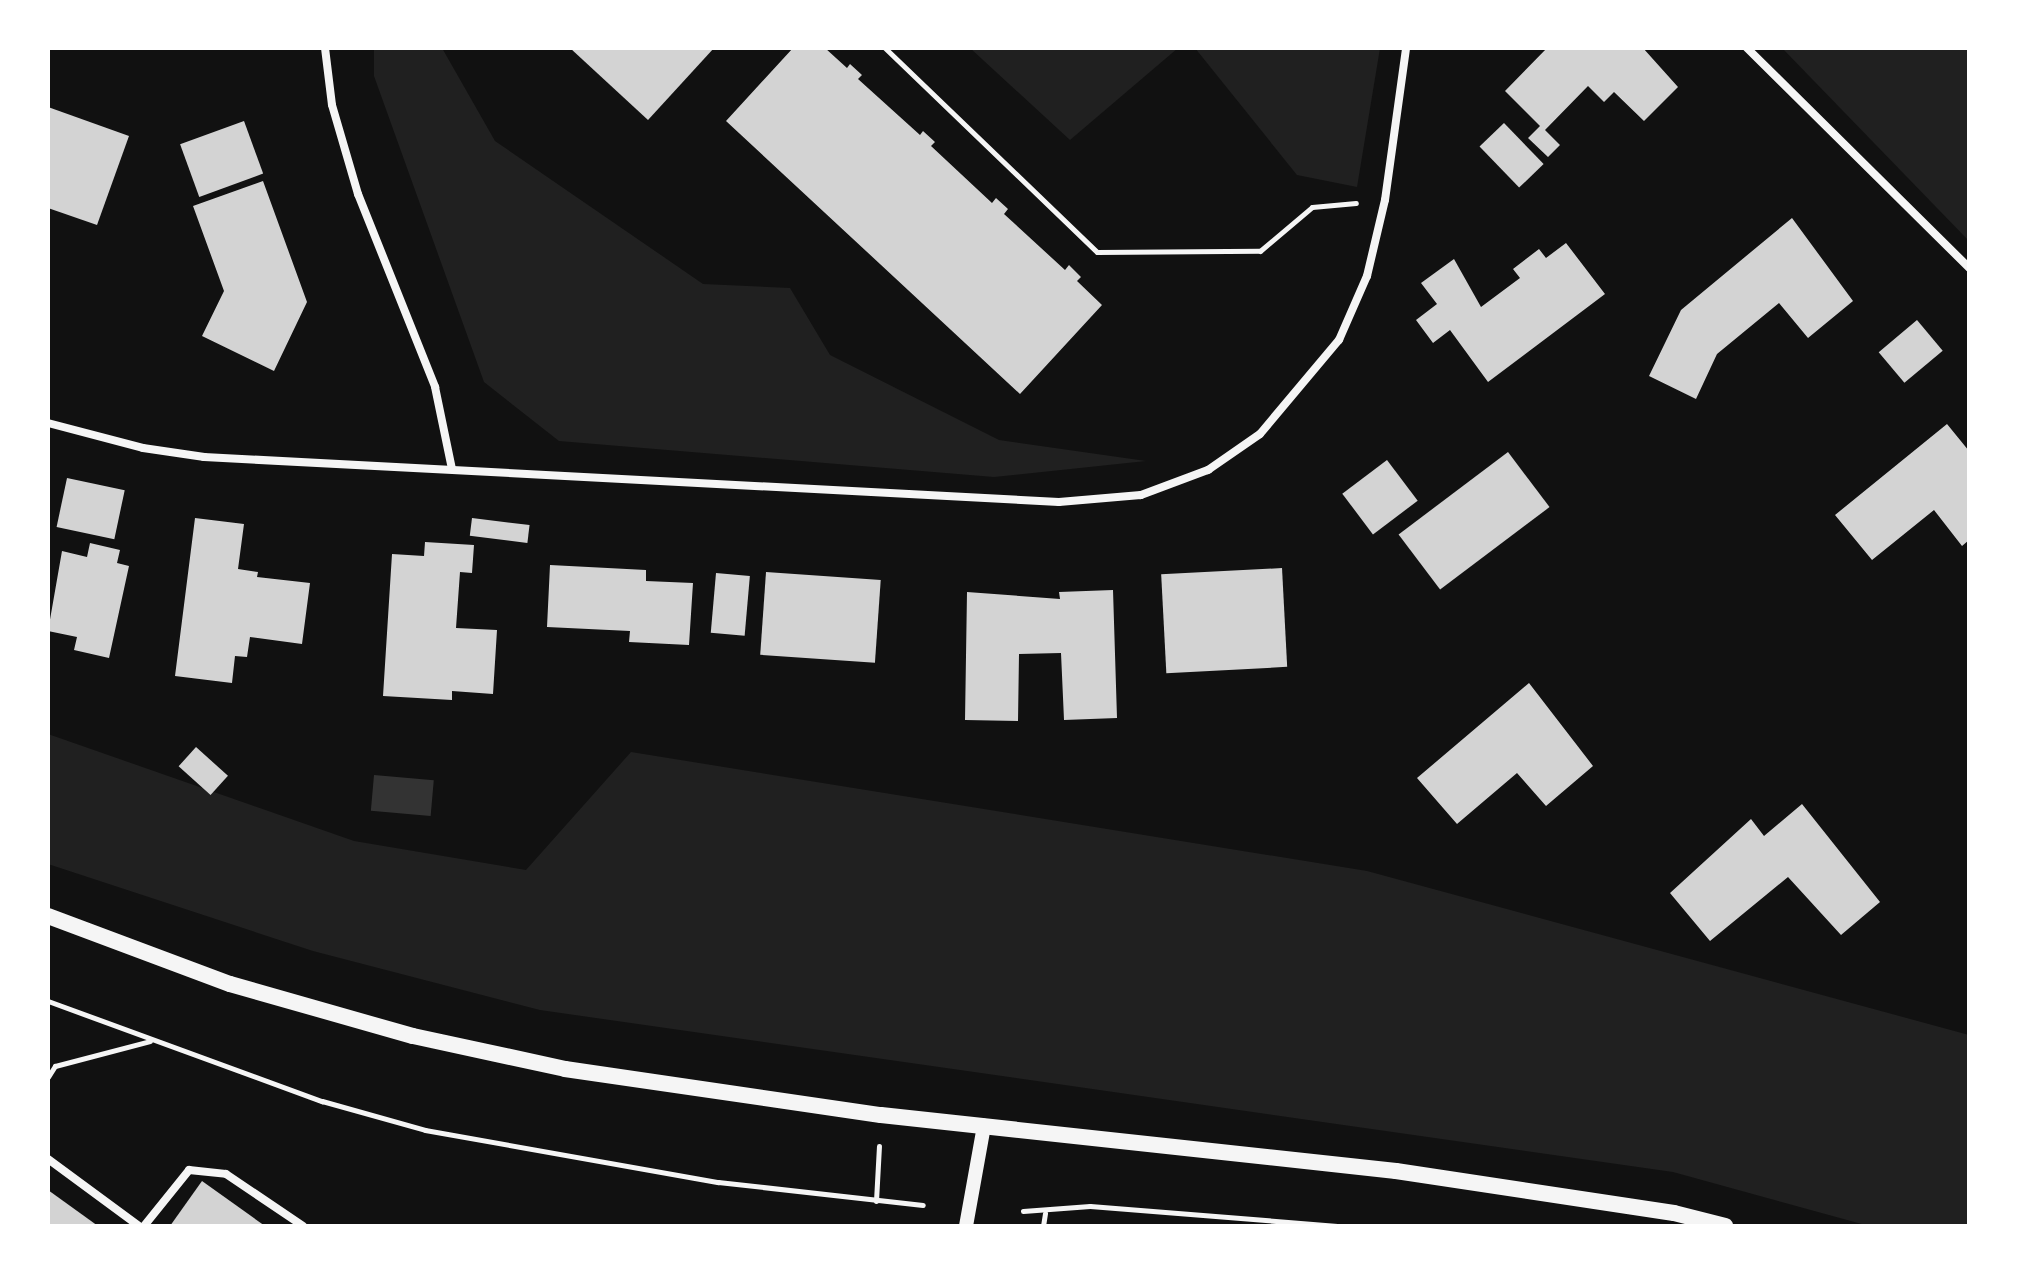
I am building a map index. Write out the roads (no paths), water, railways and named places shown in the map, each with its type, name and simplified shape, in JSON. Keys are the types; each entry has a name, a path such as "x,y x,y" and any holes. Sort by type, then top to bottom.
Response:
{"main road":[{"path":"48,916 230,984 413,1036 565,1069 984,1126 1396,1171 1674,1213 1725,1226"}],"street":[{"path":"325,48 332,105 358,194 435,387 452,469"},
{"path":"48,423 143,448 204,457 1059,502 1141,495 1208,470 1260,434 1306,386 1339,340 1367,276 1385,200 1406,48"},
{"path":"1747,48 1969,268"},
{"path":"966,1226 984,1126"},
{"path":"48,1159 141,1226 189,1170 226,1174 303,1226"}]}
